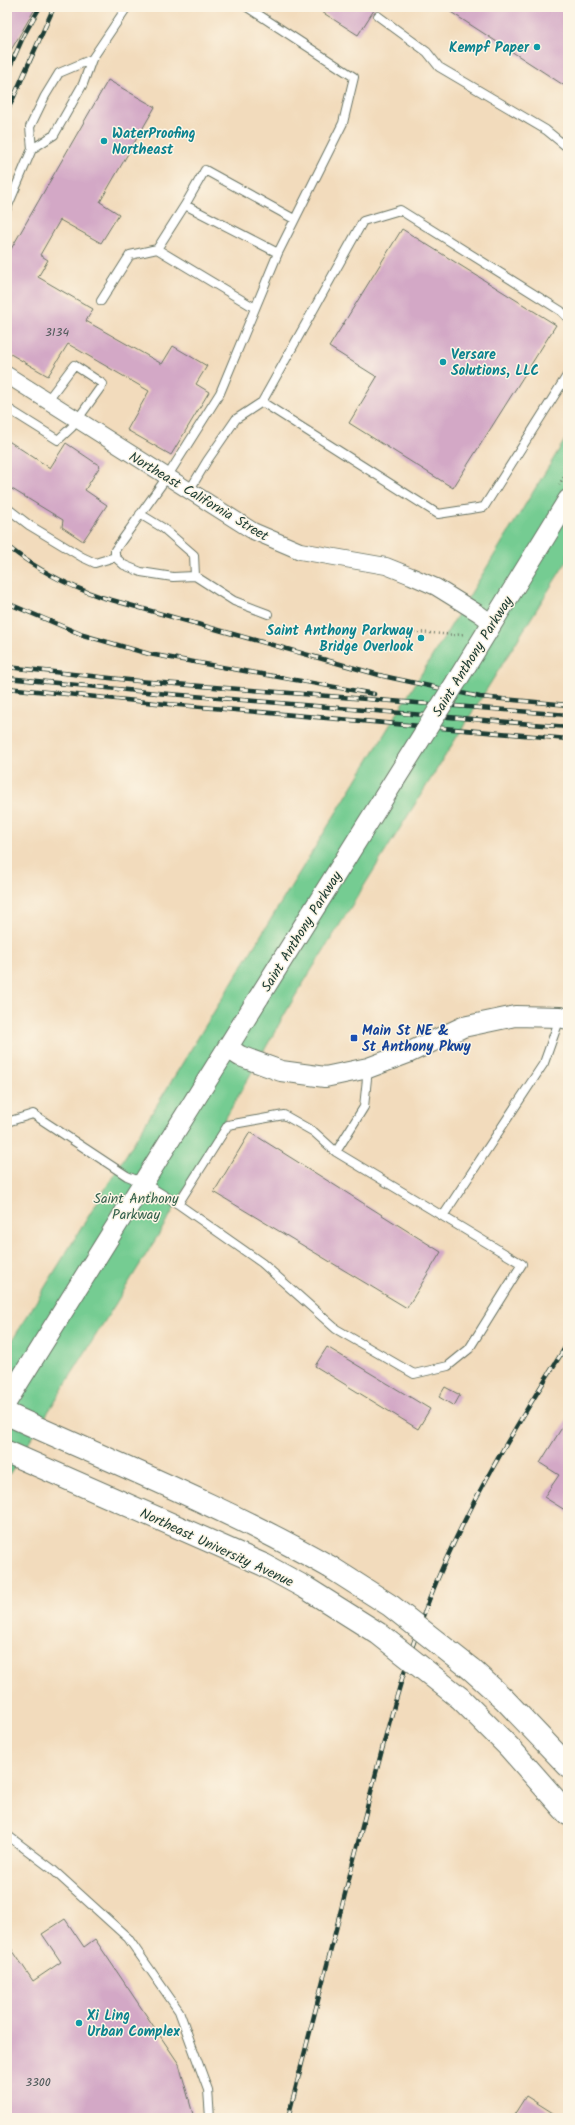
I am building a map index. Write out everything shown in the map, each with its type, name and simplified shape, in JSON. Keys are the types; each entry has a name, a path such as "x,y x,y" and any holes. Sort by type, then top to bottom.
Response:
{"main road":[{"path":"7,1414 251,1525 330,1567 391,1606 471,1669 509,1704 568,1766"},
{"name":"Northeast University Avenue","path":"7,1452 258,1562 306,1588 379,1634 460,1698 509,1747 568,1814"}],"street":[{"name":"Northeast California Street","path":"7,375 253,531 300,551 386,566 436,587 492,623"},
{"name":"Saint Anthony Parkway","path":"7,1401 568,500"},
{"path":"228,1048 240,1056 281,1071 325,1077 368,1068 408,1053 463,1027 515,1016 564,1018"}],"lane":[{"path":"32,150 54,135 84,84 92,58 127,7"},
{"path":"247,7 354,76 343,123 278,253 220,393 167,477 115,550 115,557 124,565 140,572 173,577 195,576 234,601 268,614"},
{"path":"378,16 427,52 439,67 546,130 568,148"},
{"path":"7,208 32,150 30,127 45,96 59,73 92,58"},
{"path":"157,249 205,170 294,219"},
{"path":"185,205 278,253"},
{"path":"189,491 207,460 236,419 262,402 363,221 400,210 561,311 568,318"},
{"path":"101,301 130,255 157,249 255,308"},
{"path":"7,408 58,440 77,420 103,384 74,365 48,400"},
{"path":"262,402 438,514 484,507 568,374"},
{"path":"7,508 30,525 82,557 95,562 115,557"},
{"path":"140,514 163,528 194,555 195,576"},
{"path":"443,1216 544,1063 564,1018"},
{"path":"336,1152 364,1107 368,1068"},
{"path":"7,1122 33,1114 127,1176 144,1183 178,1204 262,1263 336,1329 414,1374 448,1366 469,1349 522,1264 336,1152 314,1132 284,1115 228,1125 178,1204"},
{"path":"7,1835 52,1869 128,1938 179,2011 208,2090 210,2118"}],"path":[{"path":"406,631 454,635 465,634"}],"green space":[{"name":"Saint Anthony Parkway","path":"568,435 568,559 294,998 167,1221 7,1478 7,1349"}],"building":[{"path":"7,7 36,7 7,57"},
{"path":"314,7 376,7 358,35"},
{"name":"Kempf Paper","path":"443,7 568,7 568,88"},
{"path":"108,80 155,107 100,202 119,214 101,243 60,220 40,255 48,260 38,277 93,309 86,321 162,364 173,346 207,366 196,384 209,392 171,455 127,430 149,391 68,344 48,376 7,352 7,256"},
{"name":"Versare Solutions, LLC","path":"402,229 556,325 453,488 349,423 377,377 329,347"},
{"path":"7,440 50,468 66,443 100,466 85,490 107,505 83,541 62,527 63,520 7,486"},
{"path":"250,1132 441,1252 407,1308 214,1192"},
{"path":"327,1347 430,1409 418,1429 315,1366"},
{"path":"445,1387 460,1395 454,1406 439,1397"},
{"path":"568,1418 568,1512 544,1497 559,1475 540,1463"},
{"name":"Xi Ling Urban Complex","path":"65,1919 84,1947 95,1939 179,2064 194,2118 7,2118 7,1942 33,1981 61,1962 42,1934"},
{"path":"526,2096 561,2118 512,2118"}],"railway":[{"path":"7,73 24,35 40,7"},
{"path":"7,112 54,7"},
{"path":"7,546 52,576 101,597 383,676 480,697 568,705"},
{"path":"7,603 83,635 149,654 374,694"},
{"path":"7,667 138,681 568,715"},
{"path":"7,678 157,693 568,727"},
{"path":"7,688 156,703 568,739"},
{"path":"288,2118 384,1743 400,1685 429,1600 458,1533 492,1468 568,1343"}],"place":[{"name":"Kempf Paper","path":"537,47"},
{"name":"WaterProofing Northeast","path":"104,141"},
{"name":"Versare Solutions, LLC","path":"443,362"},
{"name":"Saint Anthony Parkway Bridge Overlook","path":"421,638"},
{"name":"Main St NE & St Anthony Pkwy","path":"354,1038"},
{"name":"Xi Ling Urban Complex","path":"79,2023"}]}
